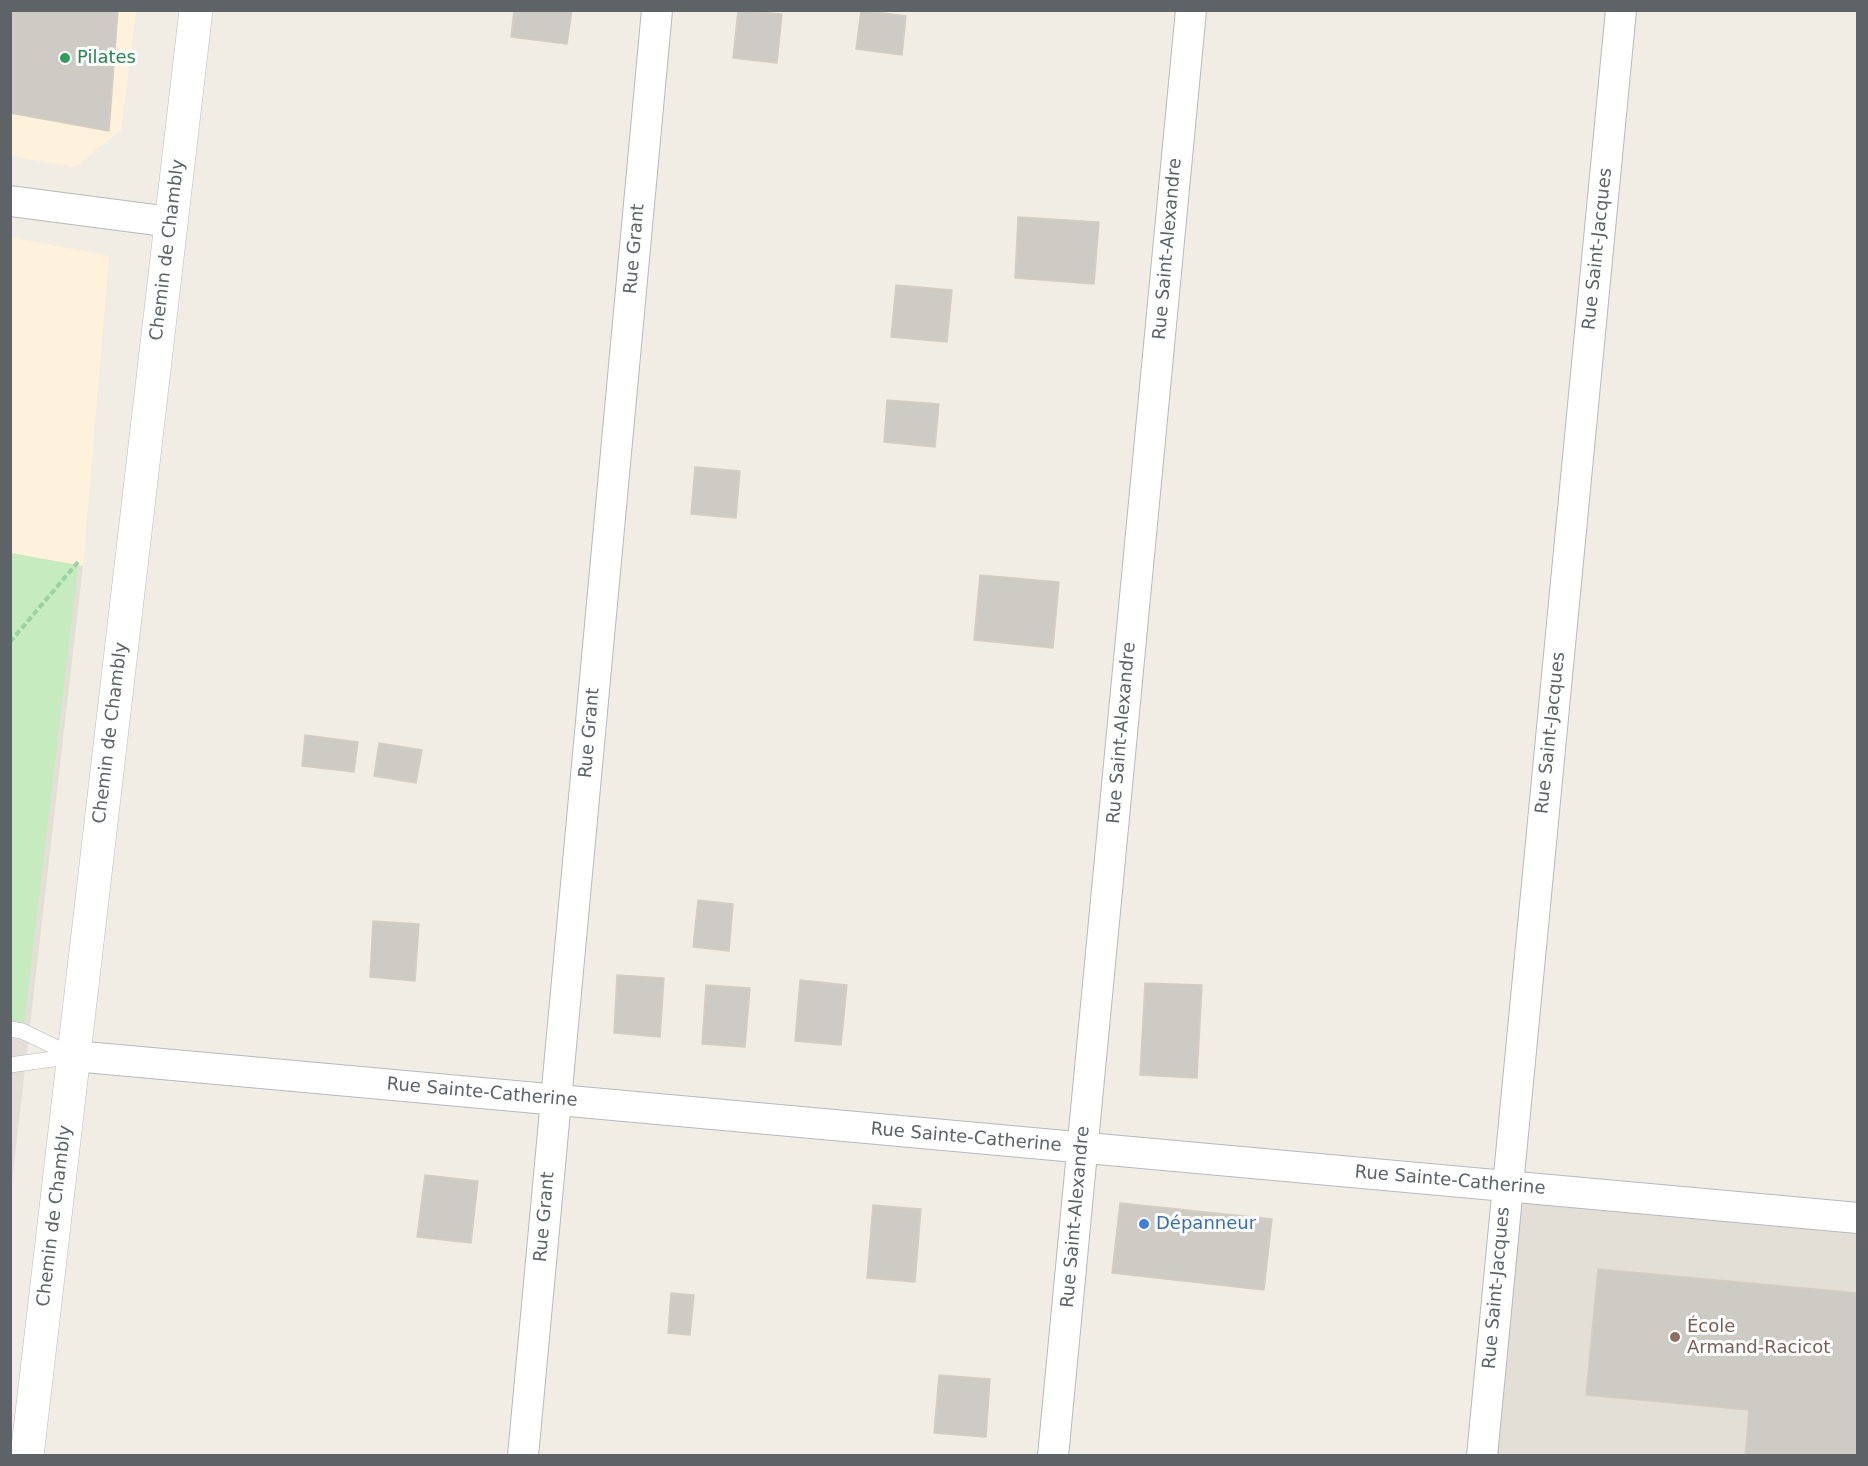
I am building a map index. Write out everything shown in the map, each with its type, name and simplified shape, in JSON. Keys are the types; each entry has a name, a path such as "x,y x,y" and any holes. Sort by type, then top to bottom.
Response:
{"main road":[{"name":"Chemin de Chambly","path":"27,1455 196,10"}],"street":[{"name":"Rue Grant","path":"523,1455 657,10"},
{"name":"Rue Saint-Alexandre","path":"1053,1455 1191,10"},
{"name":"Rue Saint-Jacques","path":"1482,1455 1506,1186 1621,10"},
{"path":"10,201 171,222"},
{"name":"Rue Sainte-Catherine","path":"74,1056 1857,1218"}],"lane":[{"path":"10,1029 22,1030 74,1056"},
{"path":"10,1065 74,1056"}],"path":[{"path":"11,641 78,562"}],"shaded area":[{"path":"10,11 136,11 121,130 75,167 11,156"},
{"path":"10,237 109,256 83,566 11,554"},
{"path":"11,554 83,566 11,1190"},
{"name":"École Armand-Racicot","path":"1506,1186 1857,1218 1857,1455 1482,1456"}],"green space":[{"path":"11,553 78,565 23,1031 11,1029"}],"building":[{"path":"10,10 118,10 109,131 10,113"},
{"path":"514,10 572,10 567,44 511,37"},
{"path":"738,10 782,14 777,63 733,58"},
{"path":"861,10 906,16 902,55 856,49"},
{"path":"1018,217 1099,222 1094,284 1015,278"},
{"path":"896,285 952,290 947,342 891,337"},
{"path":"887,400 939,404 935,447 884,442"},
{"path":"695,467 740,471 736,518 691,514"},
{"path":"980,575 1059,582 1053,648 974,640"},
{"path":"305,735 358,742 354,772 302,766"},
{"path":"379,743 422,750 416,783 374,776"},
{"path":"698,900 733,904 729,951 693,947"},
{"path":"373,921 419,924 415,981 370,977"},
{"path":"617,975 664,978 660,1037 614,1033"},
{"path":"800,980 847,985 841,1045 795,1041"},
{"path":"1145,983 1202,985 1197,1078 1140,1075"},
{"path":"706,985 750,988 745,1047 702,1044"},
{"path":"425,1175 478,1181 471,1243 417,1237"},
{"path":"1120,1203 1272,1219 1264,1290 1112,1273"},
{"path":"873,1205 921,1209 915,1282 867,1278"},
{"path":"1598,1269 1858,1293 1858,1456 1745,1456 1749,1410 1586,1395"},
{"path":"671,1293 694,1295 690,1335 668,1333"},
{"path":"939,1375 990,1379 986,1437 934,1433"}],"place":[{"name":"Pilates","path":"65,58"},
{"name":"Dépanneur","path":"1144,1224"},
{"name":"École Armand-Racicot","path":"1675,1337"}]}
